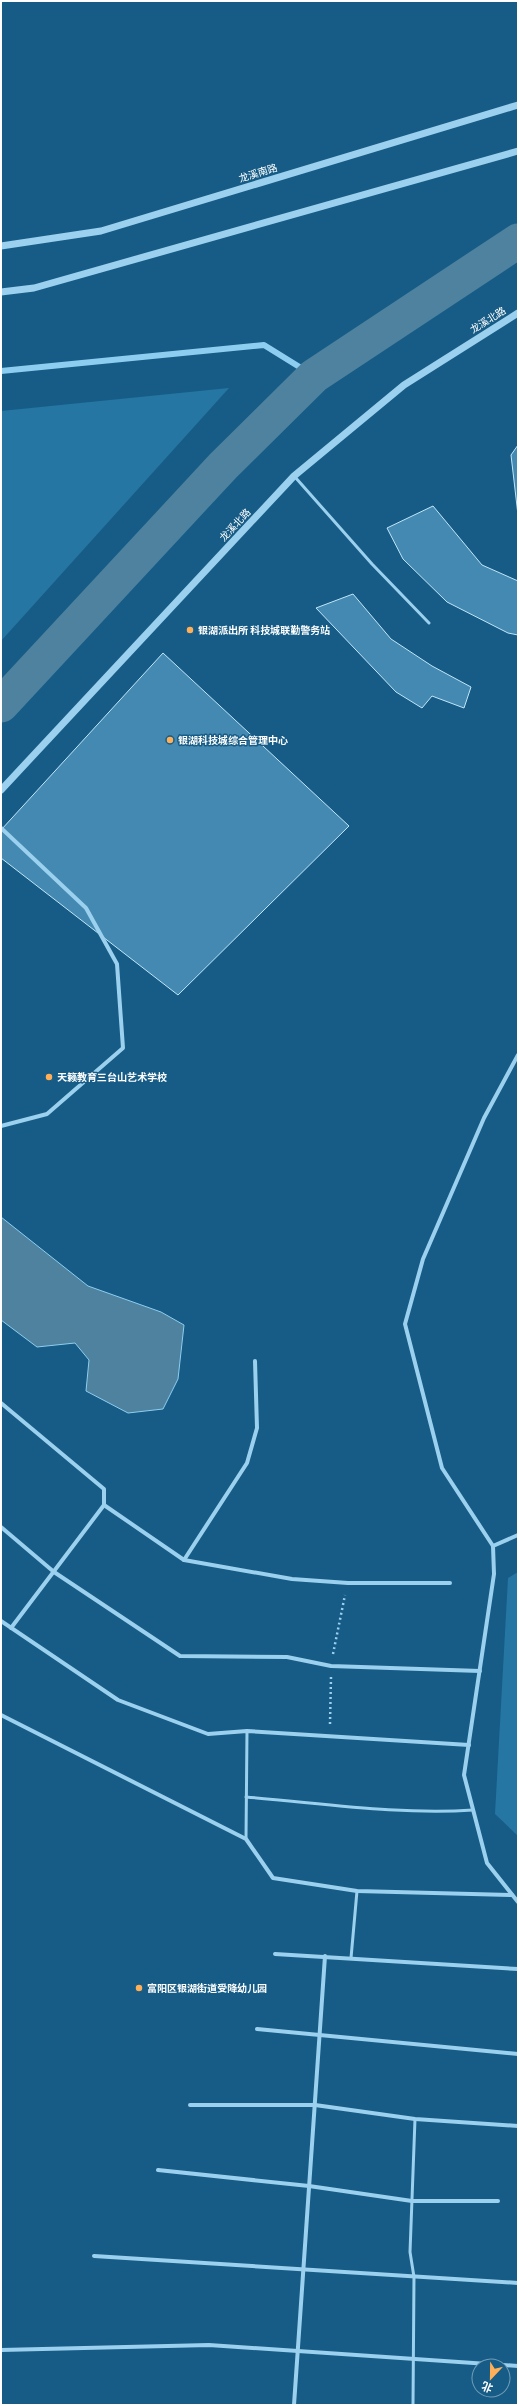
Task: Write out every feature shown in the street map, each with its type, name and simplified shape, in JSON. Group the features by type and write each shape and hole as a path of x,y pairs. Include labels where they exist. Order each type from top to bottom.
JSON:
{"street":[{"name":"龙溪南路","path":"1,246 101,231 518,105"},
{"path":"1,292 34,288 518,151"},
{"name":"龙溪北路","path":"1,790 294,476 404,385 518,313"},
{"path":"1,828 86,908 117,964 123,1048 47,1114 1,1126"},
{"path":"518,1055 484,1118 423,1259 405,1324 442,1468 493,1546 494,1574 464,1775 487,1863 518,1902"},
{"path":"184,1560 246,1463 258,1428 255,1361"},
{"path":"1,1403 56,1446 104,1489 104,1505 11,1628"},
{"path":"104,1505 184,1560 292,1580 348,1583 450,1583"},
{"path":"1,1527 54,1572 180,1656 286,1658 331,1666 480,1671"},
{"path":"493,1546 518,1535"},
{"path":"1,1621 118,1700 208,1734 247,1731 329,1737 440,1741 469,1745"},
{"path":"1,1715 246,1839 273,1878 357,1891 512,1895"},
{"path":"275,1954 518,1969"},
{"path":"294,2405 325,1956"},
{"path":"256,2029 518,2054"},
{"path":"190,2105 315,2105 415,2119 518,2126"},
{"path":"158,2170 309,2186 412,2201 498,2201"},
{"path":"94,2256 518,2283"},
{"path":"1,2350 209,2345 518,2366"}],"lane":[{"path":"294,476 372,564 429,623"},
{"path":"246,1839 247,1731"},
{"path":"246,1796 444,1812 473,1810"},
{"path":"351,1958 357,1891"},
{"path":"413,2405 414,2277 410,2252 415,2119"}],"path":[{"path":"329,1737 331,1666 348,1583"}],"shaded area":[{"path":"229,388 1,641 1,411"},
{"path":"1,1217 88,1286 161,1312 184,1325 178,1379 163,1409 128,1413 86,1391 89,1360 75,1343 37,1347 1,1320"},
{"path":"518,1572 518,1836 495,1814 508,1578"}],"building":[{"path":"518,445 518,515 511,455"},
{"path":"433,506 482,565 518,581 518,635 508,633 447,602 403,559 387,528"},
{"path":"353,594 391,639 432,666 471,687 464,708 432,696 422,708 396,692 316,608"},
{"name":"银湖科技城综合管理中心","path":"163,653 349,826 178,995 1,858 1,830"}],"waterway":[{"path":"1,705 223,466 314,376 518,241"},
{"path":"1,371 264,345 314,376"}],"place":[{"name":"银湖派出所 科技城联勤警务站","path":"190,630"},
{"name":"银湖科技城综合管理中心","path":"170,740"},
{"name":"天籁教育三台山艺术学校","path":"49,1077"},
{"name":"富阳区银湖街道受降幼儿园","path":"139,1988"}]}
